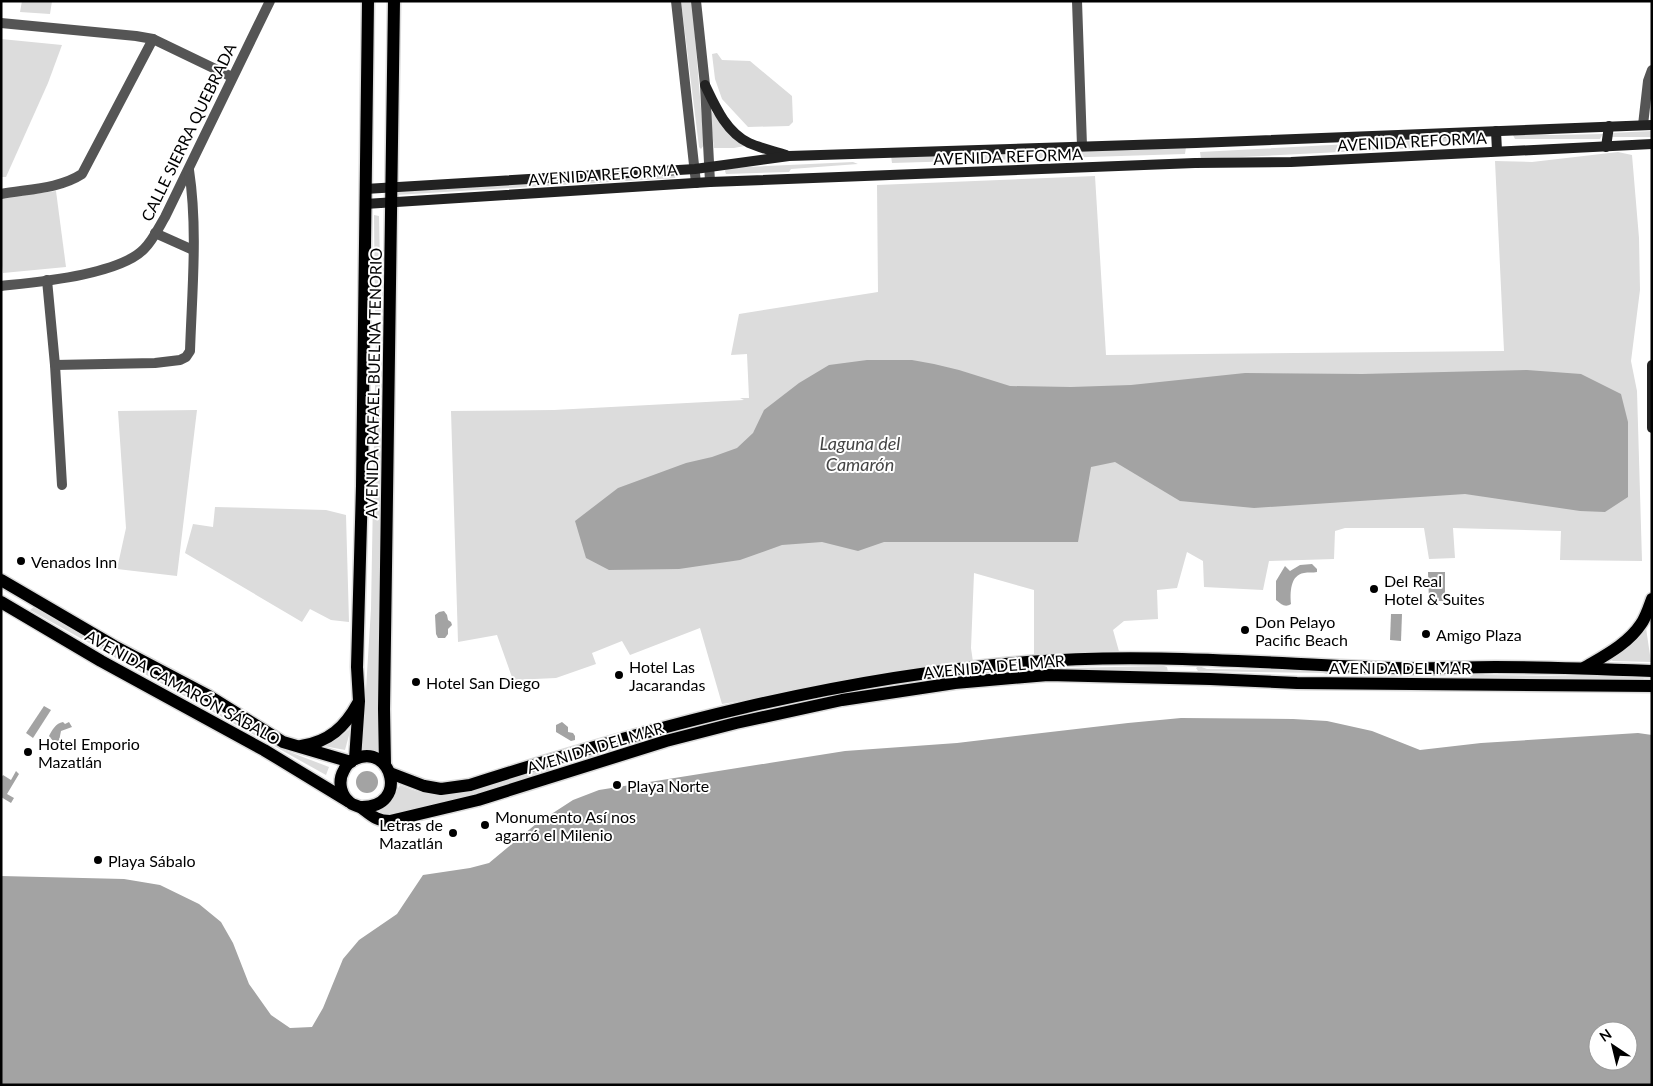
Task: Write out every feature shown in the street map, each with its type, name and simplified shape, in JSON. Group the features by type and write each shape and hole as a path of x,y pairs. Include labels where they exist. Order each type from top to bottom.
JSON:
{"main road":[{"name":"AVENIDA RAFAEL BUELNA TENORIO","path":"353,761 359,701 357,667 362,486 368,1"},
{"name":"AVENIDA RAFAEL BUELNA TENORIO","path":"388,769 384,709 394,1"},
{"path":"705,85 718,112 734,133 749,143 789,156"},
{"name":"AVENIDA REFORMA","path":"366,189 695,169 789,156 1647,125"},
{"path":"1606,147 1609,126"},
{"path":"1496,131 1497,151"},
{"name":"AVENIDA REFORMA","path":"365,204 710,182 1195,163 1291,162 1652,144"},
{"path":"1652,365 1652,428"},
{"path":"1,601 6,584"},
{"name":"AVENIDA CAMARÓN SÁBALO","path":"6,584 114,646 209,696 283,742 353,761"},
{"path":"1584,668 1632,635 1641,625 1652,598"},
{"name":"AVENIDA CAMARÓN SÁBALO","path":"1,601 101,660 264,750 348,801"},
{"name":"AVENIDA DEL MAR","path":"388,769 424,786 447,789 470,785 615,741 735,708 837,687 909,675 1026,662 1107,658 1329,664 1395,668 1584,668 1652,671"},
{"name":"AVENIDA DEL MAR","path":"361,807 368,814 382,821 426,814 478,800 666,741 736,722 842,700 955,683 1048,675 1297,682 1652,686"},
{"path":"298,747 320,742 333,734 351,716 359,701"},
{"path":"362,757 371,757 379,760 388,769 392,782 390,791 379,804 361,807 348,801 340,781 346,767 353,761 362,757"}],"street":[{"name":"CALLE SIERRA QUEBRADA","path":"1,286 105,269 127,262 144,249 166,217 270,1"},
{"path":"676,1 696,183"},
{"path":"696,1 705,85 710,182"},
{"path":"1077,1 1082,146"},
{"path":"1,23 153,39 232,77"},
{"path":"1,194 57,185 71,181 82,174 153,39"},
{"path":"1647,125 1648,82 1652,70"},
{"path":"55,365 155,363 180,360 186,357 190,351 193,250 192,188 189,170"},
{"path":"155,233 193,250"},
{"path":"47,280 55,365 62,485"}],"shaded area":[{"path":"22,1 52,1 50,14 20,12"},
{"path":"681,1 692,1 704,145 701,149 699,147"},
{"path":"1,39 62,45 48,83 6,177 1,177"},
{"path":"717,53 722,60 750,61 792,96 793,122 789,126 748,127 722,99 715,79 712,54"},
{"path":"709,109 733,134 750,145 734,148 714,148"},
{"path":"1652,131 1652,137 1612,137 1611,133"},
{"path":"1516,133 1555,135 1603,134 1600,139 1515,139 1513,135"},
{"path":"1480,137 1481,139 1428,143 1420,148 1201,159 1200,152"},
{"path":"1186,147 1185,154 892,163 891,156"},
{"path":"1618,152 1632,155 1639,238 1640,290 1631,361 1637,391 1642,561 1560,560 1561,531 1453,528 1455,558 1429,559 1424,528 1345,528 1335,531 1334,559 1269,561 1263,590 1204,587 1203,561 1187,552 1177,588 1157,590 1158,619 1124,621 1113,630 1120,655 1034,657 1034,590 974,573 971,648 973,662 722,704 700,628 630,655 622,641 592,653 596,664 556,678 513,680 497,635 458,642 451,411 554,410 744,400 740,398 749,398 747,354 731,355 739,314 878,292 877,185 1095,176 1106,355 1504,351 1495,161 1532,162"},
{"path":"853,162 858,164 791,169 789,172 726,174 725,171 726,168"},
{"path":"674,174 675,178 396,195 396,191"},
{"path":"56,191 66,267 3,273 1,258 1,198"},
{"path":"374,215 379,216 381,316 375,315"},
{"path":"376,330 380,330 380,578 377,707 379,756 358,755 365,705 371,609"},
{"path":"197,410 177,576 117,569 126,528 118,411"},
{"path":"215,507 326,510 346,515 349,622 331,620 310,609 302,622 185,553 193,524 213,527"},
{"path":"34,607 282,749 329,767 326,775 30,610"},
{"path":"1642,627 1646,628 1651,662 1613,661 1609,659"},
{"path":"1199,666 1207,669 1439,672 1441,675 1331,673 1330,675 1323,673 1198,671 1196,668"},
{"path":"1167,667 1168,672 1161,674 1153,671 925,682 932,678 1020,669"},
{"path":"1475,671 1485,675 1644,674 1644,678 1547,680 1542,678 1483,678 1479,680 1470,676"},
{"path":"898,686 592,759 581,756 739,714"},
{"path":"351,728 345,750 324,746 339,738"},
{"path":"554,764 561,767 491,792 391,816 376,815 391,800 400,785 432,794"}],"water":[{"name":"Laguna del Camarón","path":"867,360 912,360 934,364 1010,386 1071,387 1131,385 1245,373 1362,374 1527,370 1581,374 1621,394 1628,422 1628,497 1605,512 1580,511 1465,494 1254,508 1180,501 1115,462 1091,467 1078,542 884,542 858,551 822,542 782,545 740,560 679,569 609,570 586,558 575,521 618,488 686,463 712,457 737,448 753,433 764,410 799,383 829,365"},
{"path":"1312,564 1317,569 1317,572 1299,574 1293,581 1291,604 1285,606 1276,600 1276,581 1285,566 1290,571 1300,565"},
{"path":"1428,572 1445,572 1445,601 1429,601"},
{"path":"444,611 452,625 448,629 448,634 445,638 438,638 435,615"},
{"path":"1391,614 1402,614 1401,641 1390,640"},
{"path":"44,706 51,710 33,738 26,733"},
{"path":"1181,718 1327,721 1372,731 1420,750 1481,743 1638,733 1652,735 1652,1085 1,1085 1,876 124,879 160,885 199,904 221,922 233,943 249,984 271,1015 290,1028 312,1027 323,1008 343,959 359,940 397,914 423,875 470,868 489,863 536,824 573,800 599,790 845,751 957,743"},
{"path":"63,722 65,724 69,722 72,727 61,731 59,741 54,742 49,736 56,725"},
{"path":"562,722 568,727 568,732 573,733 575,740 571,741 556,732 556,725"},
{"path":"16,771 19,774 7,794 14,798 11,803 1,797 1,778 3,775 11,780"},
{"path":"363,771 371,771 378,778 378,786 371,793 363,793 356,786 356,778"}],"place":[{"name":"Venados Inn","path":"21,561"},
{"name":"Del Real Hotel & Suites","path":"1374,589"},
{"name":"Don Pelayo Pacific Beach","path":"1245,630"},
{"name":"Amigo Plaza","path":"1426,634"},
{"name":"Hotel Las Jacarandas","path":"619,675"},
{"name":"Hotel San Diego","path":"416,682"},
{"name":"Hotel Emporio Mazatlán","path":"28,752"},
{"name":"Playa Norte","path":"617,785"},
{"name":"Monumento Así nos agarró el Milenio","path":"485,825"},
{"name":"Letras de Mazatlán","path":"453,833"},
{"name":"Playa Sábalo","path":"98,860"}]}
